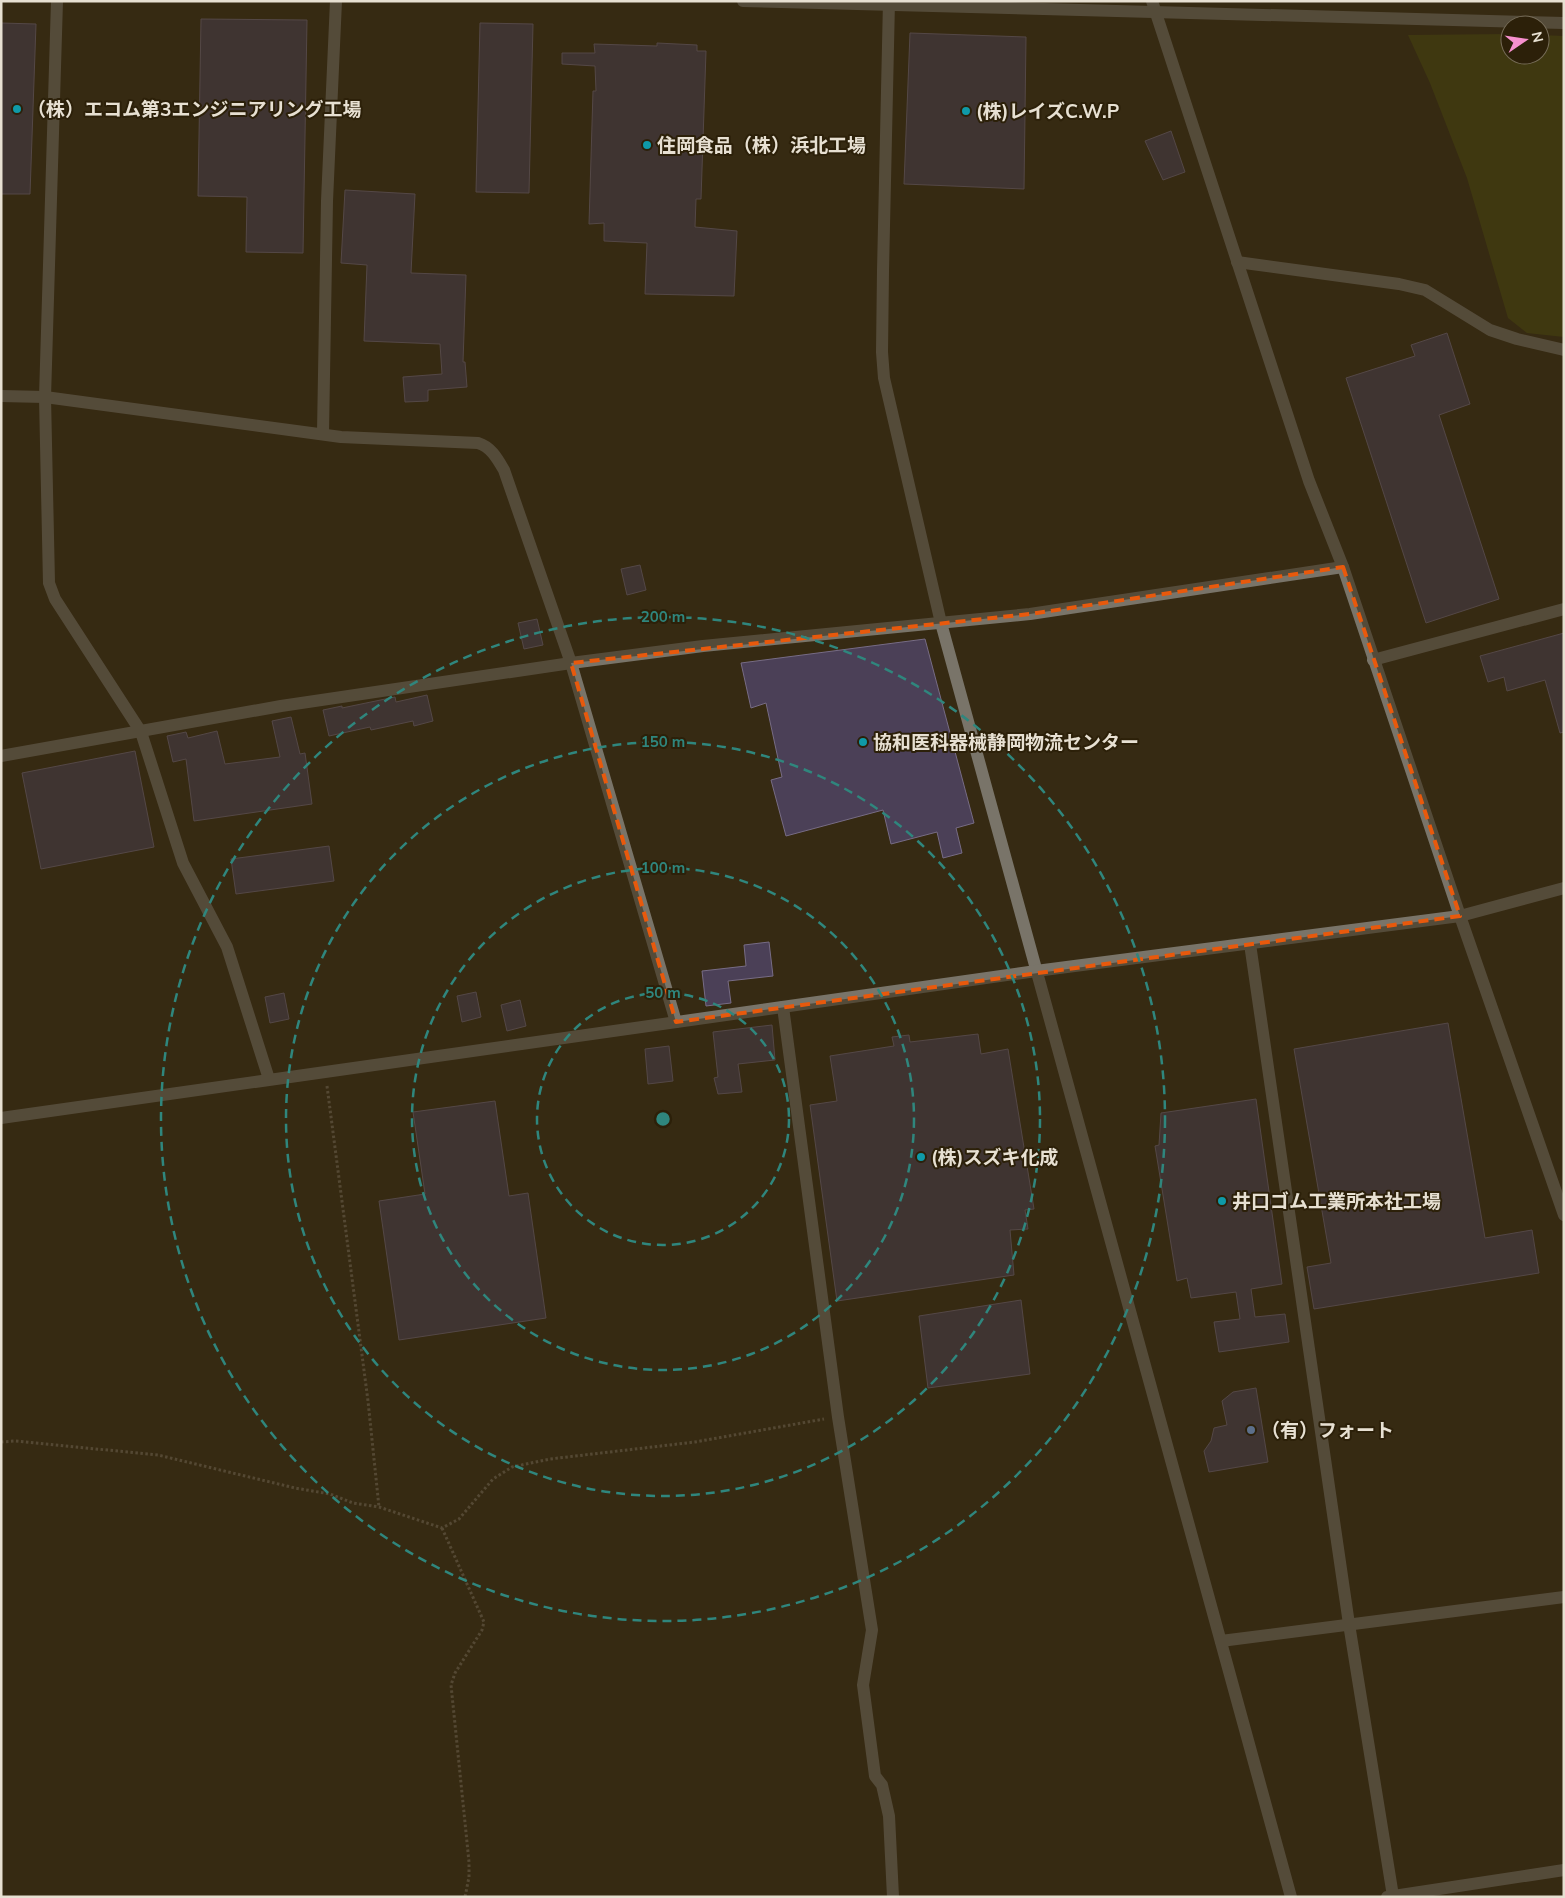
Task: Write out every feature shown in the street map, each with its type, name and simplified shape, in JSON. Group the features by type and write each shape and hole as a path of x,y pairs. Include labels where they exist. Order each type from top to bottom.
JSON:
{"street":[{"path":"57,1 45,397 49,582 55,600 142,732 183,863 227,947 269,1080"},
{"path":"323,433 327,201 336,1"},
{"path":"743,1 1154,6 1564,23"},
{"path":"889,3 882,271 882,352 884,378 941,622 1291,1897"},
{"path":"1154,6 1309,481 1343,568 1460,916 1564,1215"},
{"path":"1237,262 1399,284 1425,290 1490,330 1517,339 1564,350"},
{"path":"1,396 45,397 323,433 341,437 478,443 493,452 504,470 571,663 676,1022"},
{"path":"1,756 281,706 571,663 704,646 1030,614 1343,568"},
{"path":"1374,660 1564,609"},
{"path":"1,1118 1036,971 1460,916 1564,888"},
{"path":"1250,944 1390,1896 1564,1870"},
{"path":"783,1008 838,1416 872,1630 863,1685 875,1776 882,1785 889,1816 893,1897"},
{"path":"1221,1641 1564,1597"}],"path":[{"path":"326,1072 366,1381 379,1507"},
{"path":"1,1442 15,1441 158,1455 295,1488 330,1494 353,1503 379,1507 442,1528 459,1519 493,1479 512,1467 550,1459 695,1442 838,1416"},
{"path":"442,1528 484,1622 482,1630 455,1673 451,1685 469,1862 469,1878 465,1897"}],"highlighted area":[{"path":"1343,567 1460,916 676,1022 571,663 1030,614"}],"shaded area":[{"path":"1500,34 1500,65 1550,65 1550,35 1564,36 1564,337 1527,333 1508,318 1467,178 1430,83 1408,35"}],"building":[{"path":"201,19 307,20 303,253 246,252 247,197 198,196"},
{"name":"（株）エコム第3エンジニアリング工場","path":"1,23 36,24 30,194 1,194"},
{"path":"480,23 533,24 529,193 476,192"},
{"name":"(株)レイズC.W.P","path":"910,33 1026,37 1024,189 904,184"},
{"name":"住岡食品（株）浜北工場","path":"657,43 697,45 697,51 706,51 701,199 696,199 695,227 737,231 734,296 645,294 647,243 604,241 604,223 589,224 593,91 596,91 595,66 562,64 562,53 595,53 594,44 657,46"},
{"path":"1171,131 1185,172 1163,180 1145,141"},
{"path":"345,190 415,194 411,273 466,275 463,362 465,362 467,387 428,390 428,401 405,402 403,377 442,374 440,344 364,341 367,265 341,263"},
{"path":"1447,333 1470,404 1439,415 1499,599 1426,623 1346,378 1415,356 1411,345"},
{"path":"640,565 646,590 627,595 621,569"},
{"path":"537,619 543,645 524,649 518,623"},
{"path":"1564,633 1564,732 1560,733 1545,680 1507,691 1504,677 1488,682 1480,656"},
{"name":"協和医科器械静岡物流センター","path":"925,639 974,823 956,828 962,853 943,858 937,832 891,844 883,810 786,836 771,780 782,777 766,703 751,708 741,663"},
{"path":"427,695 433,721 414,726 413,721 371,730 370,727 329,736 323,710 395,697 396,702"},
{"path":"291,717 300,754 305,753 312,804 194,821 186,759 173,762 167,736 186,732 188,738 217,731 225,764 280,757 272,721"},
{"path":"135,751 154,847 41,869 22,773"},
{"path":"329,846 334,881 236,894 231,859"},
{"path":"769,942 773,976 728,981 731,1003 706,1006 702,971 746,966 744,945"},
{"path":"476,992 481,1017 462,1022 457,996"},
{"path":"284,993 289,1019 270,1023 265,997"},
{"path":"520,1000 526,1026 507,1031 501,1005"},
{"path":"1448,1023 1485,1238 1532,1230 1539,1273 1314,1309 1307,1267 1331,1263 1294,1049"},
{"path":"772,1025 775,1060 738,1064 742,1092 718,1094 714,1078 718,1077 713,1032"},
{"name":"(株)スズキ化成","path":"978,1034 981,1054 1008,1049 1034,1209 1025,1210 1028,1229 1010,1230 1014,1275 837,1301 810,1105 837,1101 830,1056 894,1046 892,1037 909,1035 910,1042"},
{"path":"669,1046 673,1081 648,1084 645,1049"},
{"name":"井口ゴム工業所本社工場","path":"1256,1099 1282,1284 1251,1289 1255,1317 1285,1314 1289,1342 1219,1352 1214,1322 1240,1319 1236,1292 1191,1298 1187,1278 1177,1281 1155,1146 1159,1145 1161,1113"},
{"path":"495,1101 509,1196 528,1193 546,1318 399,1340 379,1201 425,1194 413,1112"},
{"path":"1021,1300 1030,1374 928,1388 919,1316"},
{"name":"（有）フォート","path":"1256,1388 1268,1462 1209,1472 1204,1451 1211,1441 1214,1428 1227,1425 1222,1401 1233,1392"}],"place":[{"name":"（株）エコム第3エンジニアリング工場","path":"17,109"},
{"name":"(株)レイズC.W.P","path":"966,111"},
{"name":"住岡食品（株）浜北工場","path":"647,145"},
{"name":"協和医科器械静岡物流センター","path":"863,742"},
{"name":"(株)スズキ化成","path":"921,1157"},
{"name":"井口ゴム工業所本社工場","path":"1222,1201"},
{"name":"（有）フォート","path":"1251,1430"}]}
